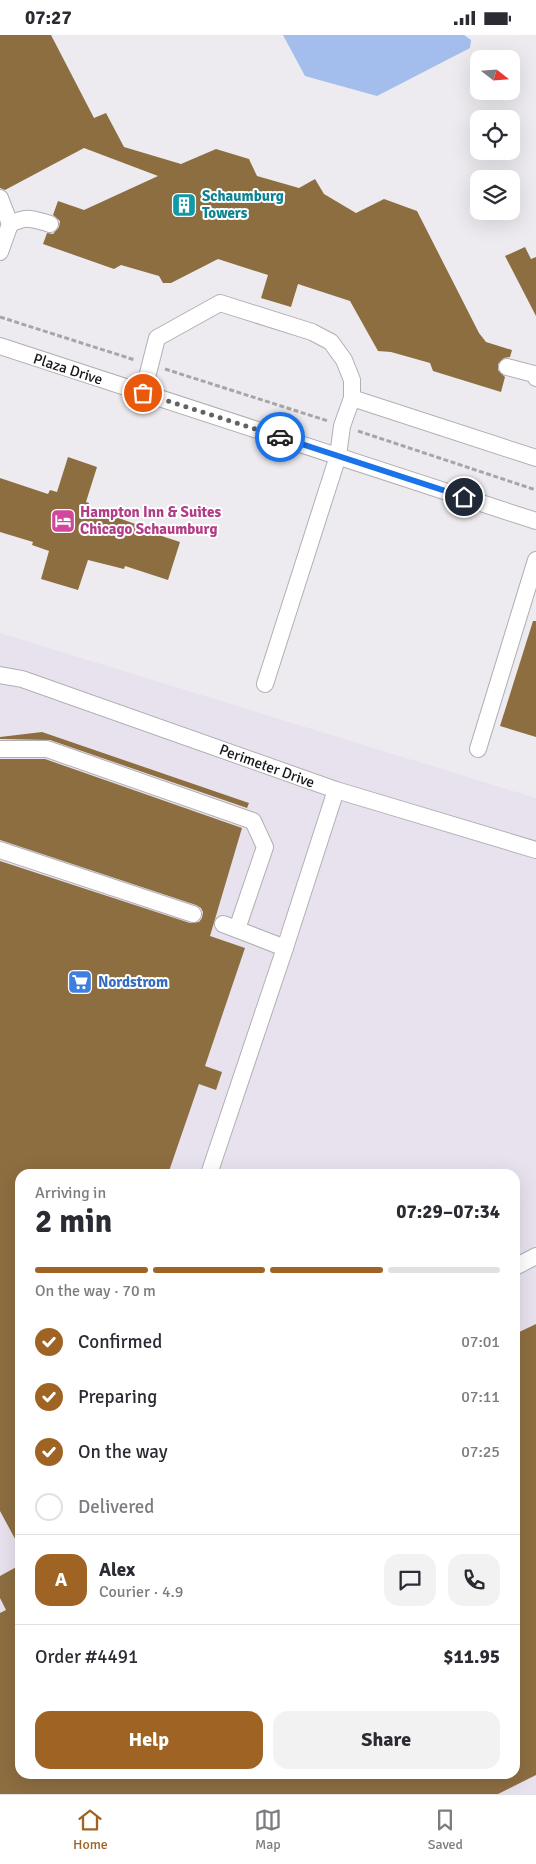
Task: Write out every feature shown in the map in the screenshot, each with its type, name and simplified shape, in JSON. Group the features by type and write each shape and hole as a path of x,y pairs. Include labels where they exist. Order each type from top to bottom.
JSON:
{"street":[{"path":"0,198 10,224 0,252"},
{"path":"10,224 21,218 31,218 50,224"},
{"path":"143,393 157,339 220,303 312,332 331,342 344,360 352,380 352,398 342,426 338,456 265,684"},
{"name":"Plaza Drive","path":"0,346 536,521"},
{"path":"507,367 534,374 536,378"},
{"path":"352,398 536,459"},
{"path":"478,749 536,561"},
{"name":"Perimeter Drive","path":"0,675 30,681 336,790 536,851"},
{"path":"0,749 47,749 253,821 265,847 230,927 285,948"},
{"path":"211,1169 336,790"},
{"path":"0,850 192,914"},
{"path":"520,1264 536,1256"}],"path":[{"path":"0,317 536,490"}],"shaded area":[{"path":"0,633 536,798 536,1794 0,1794"}],"water":[{"path":"283,35 464,35 471,40 470,48 377,96 305,76"}],"building":[{"path":"0,35 51,35 94,118 106,113 124,147 181,164 216,149 249,159 257,176 299,188 315,179 324,194 356,213 384,199 417,211 479,333 486,342 512,350 510,357 504,358 498,364 498,370 505,377 501,392 433,371 430,363 391,352 378,351 350,301 298,284 291,307 261,298 268,275 218,259 171,283 163,283 159,276 121,265 114,269 43,244 47,233 53,234 59,227 60,221 53,215 58,201 84,210 158,176 84,148 5,190 0,188"},
{"path":"525,247 531,259 536,257 536,316 505,256"},
{"name":"Hampton Inn & Suites Chicago Schaumburg","path":"68,457 97,467 86,502 89,503 88,507 138,525 137,528 180,542 168,580 125,566 124,569 88,560 78,590 41,579 49,551 32,545 33,542 0,532 0,478 48,494 50,490 57,492"},
{"path":"533,621 536,621 536,737 500,726"},
{"path":"42,732 249,803 247,808 50,740 0,739 0,737"},
{"path":"0,759 45,759 242,828 210,936 245,948 205,1066 222,1072 216,1090 199,1084 170,1169 15,1169 15,1539 0,1511 0,861 190,923 199,922 203,912 196,905 0,840"},
{"path":"536,1324 536,1775 498,1794 0,1794 0,1613 6,1610 0,1598 0,1576 15,1568 15,1779 520,1779 520,1332"}],"way so far":[{"path":"143,393 280,437"}],"place":[{"name":"Schaumburg Towers","path":"184,205"},
{"name":"Hampton Inn & Suites Chicago Schaumburg","path":"63,521"},
{"name":"Nordstrom","path":"80,982"}],"route":[{"path":"280,437 464,497"}]}
